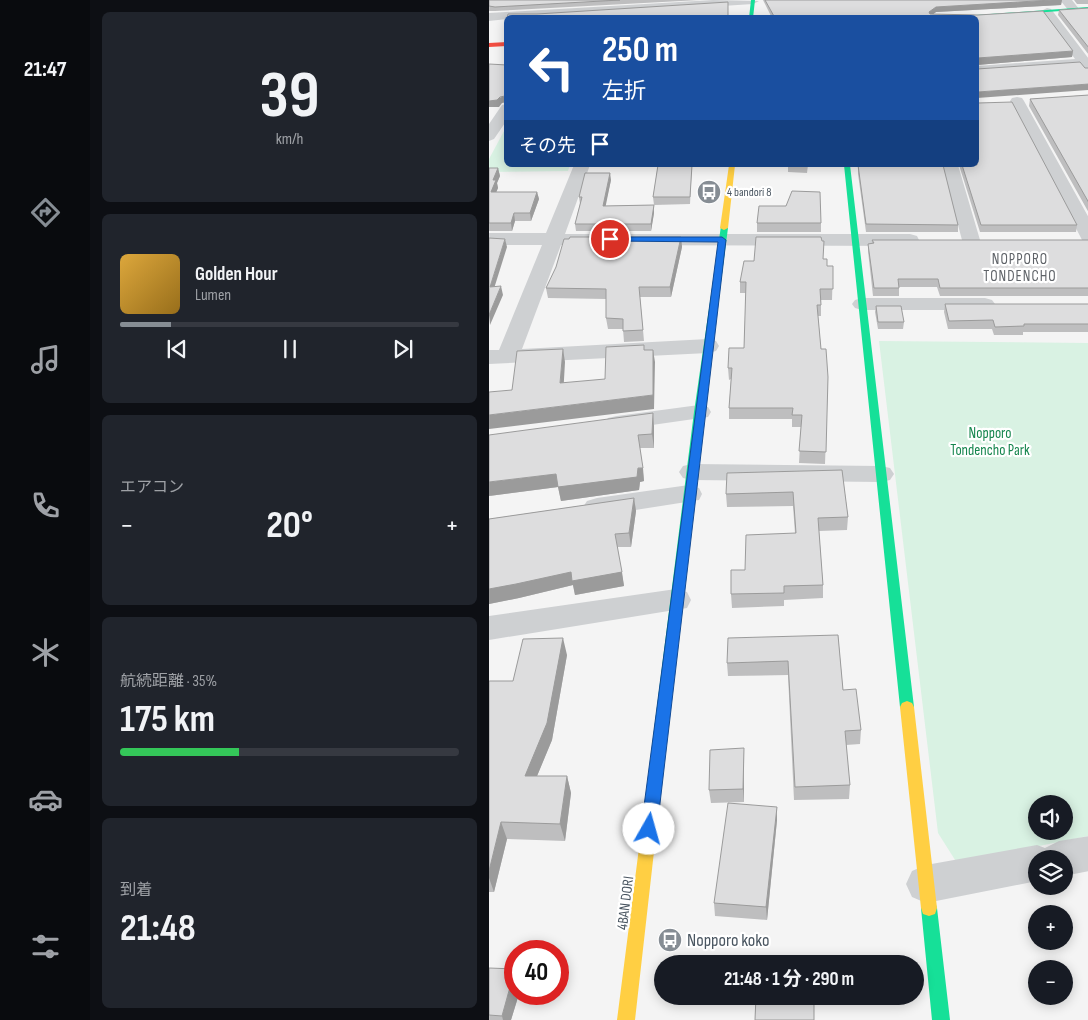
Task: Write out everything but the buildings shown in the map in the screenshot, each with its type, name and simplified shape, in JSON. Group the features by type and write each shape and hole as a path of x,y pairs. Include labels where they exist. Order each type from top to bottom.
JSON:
{"street":[{"path":"566,12 571,0"},
{"path":"520,15 638,4 753,1 751,15"},
{"path":"979,16 1047,11 1069,5 1088,8"},
{"path":"1047,11 1084,59"},
{"path":"489,17 504,16"},
{"path":"489,45 504,44"},
{"path":"980,67 1084,59"},
{"path":"1035,99 1009,102 1088,238 1069,240"},
{"path":"495,127 504,113"},
{"path":"581,167 553,239 498,356 708,346"},
{"name":"4BAN DORI","path":"626,1020 699,412 732,167"},
{"path":"847,167 941,1020"},
{"path":"951,167 971,240"},
{"path":"489,239 932,240"},
{"path":"951,240 990,240"},
{"path":"862,304 1000,304"},
{"path":"594,426 699,412"},
{"path":"575,510 691,483 881,474"},
{"path":"489,628 676,600"},
{"path":"1073,856 1088,853"},
{"path":"926,884 1028,865"}],"green space":[{"path":"504,131 504,167 569,167 568,171 489,172 489,159"},
{"name":"Nopporo Tondencho Park","path":"879,341 1088,343 1088,836 1073,839 1073,795 1028,795 1028,840 1069,840 957,863 938,833"}],"traffic: fast":[{"path":"751,15 753,0"},
{"path":"979,15 1089,8"},
{"path":"847,167 907,707"},
{"path":"658,754 699,412 724,228"},
{"path":"929,908 941,1020"}],"traffic: slow":[{"path":"724,228 732,167"},
{"path":"907,707 929,908"},
{"path":"626,1020 658,754"}],"traffic: jam":[{"path":"489,45 504,44"}],"place":[{"name":"4 bandori 8","path":"709,192"},
{"name":"Nopporo koko","path":"670,940"}],"district":[{"name":"NOPPORO TONDENCHO","path":"1020,268"}],"route":[{"path":"610,239 722,240 699,412 649,829"}]}
